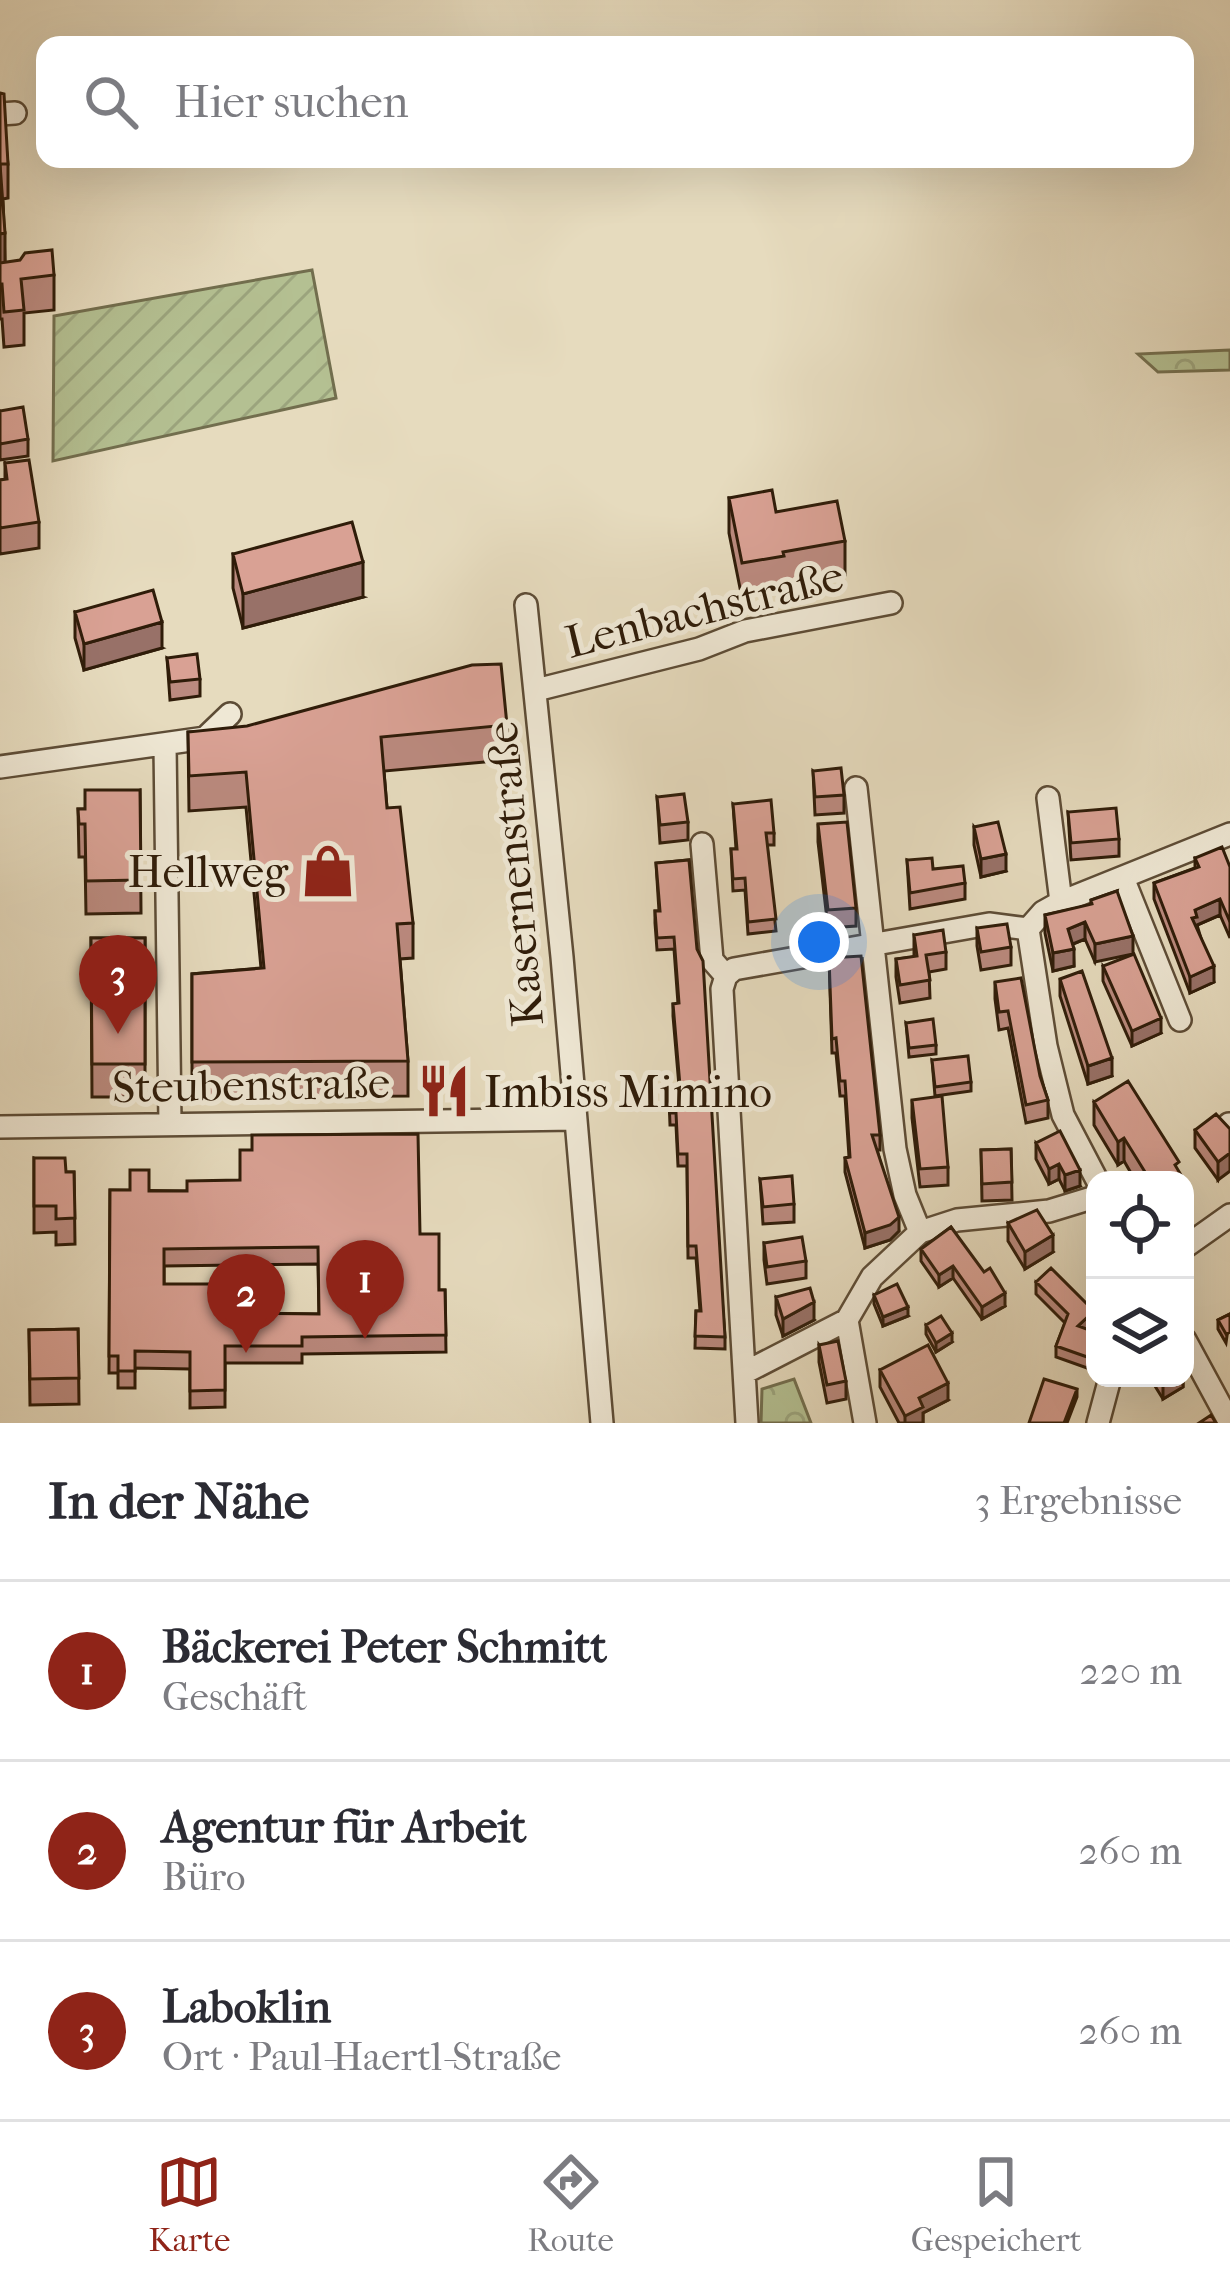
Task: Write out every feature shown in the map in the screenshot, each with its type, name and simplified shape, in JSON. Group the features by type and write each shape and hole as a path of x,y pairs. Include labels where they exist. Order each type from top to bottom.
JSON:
{"street":[{"name":"Lenbachstraße","path":"536,689 700,650 746,632 891,603"},
{"name":"Kasernenstraße","path":"526,605 602,1423"},
{"path":"0,767 206,738 230,714"},
{"path":"165,745 170,1124"},
{"path":"856,788 895,1149 905,1195 920,1232"},
{"path":"1048,798 1061,902"},
{"path":"1028,929 1043,912 1061,902 1230,834"},
{"path":"702,844 712,960 726,976"},
{"path":"1123,878 1180,1020"},
{"path":"747,1423 722,989 726,976 734,969 989,924 1028,929"},
{"path":"1028,929 1046,1046 1063,1115 1091,1171"},
{"name":"Steubenstraße","path":"0,1127 575,1119"},
{"path":"746,1372 848,1320 872,1277 920,1232 957,1220 1049,1211 1086,1200"},
{"path":"1194,1240 1230,1214"},
{"path":"848,1320 865,1423"},
{"path":"1194,1357 1230,1423"},
{"path":"1098,1423 1108,1387"}],"green space":[{"path":"312,270 336,398 53,461 54,316"},
{"path":"1230,350 1230,370 1158,372 1138,354"},
{"path":"794,1379 811,1423 761,1423 762,1389"}],"building":[{"path":"0,93 4,94 8,164 0,164"},
{"path":"0,164 5,233 0,234"},
{"path":"52,250 54,275 21,279 24,310 4,312 0,263 20,260 25,253"},
{"path":"23,407 28,439 0,444 0,411"},
{"path":"29,460 39,522 0,528 0,480 7,479 5,463"},
{"path":"772,490 776,512 837,501 845,541 742,563 729,498"},
{"path":"352,522 363,562 243,594 233,554"},
{"path":"153,590 162,622 84,644 75,612"},
{"path":"197,654 200,679 170,682 167,658"},
{"name":"Hellweg","path":"501,664 507,725 381,737 387,808 400,807 413,923 397,924 408,1061 192,1062 192,974 264,968 246,772 189,776 188,732 247,726 472,665"},
{"path":"841,768 844,795 815,797 813,771"},
{"path":"85,790 140,790 141,880 86,881 85,824 79,824 78,809 85,809"},
{"path":"684,794 688,822 660,825 657,797"},
{"path":"771,800 774,833 766,833 776,919 748,922 745,878 733,879 731,849 737,849 733,804"},
{"path":"1116,808 1119,839 1071,843 1068,812"},
{"path":"847,822 856,908 828,910 818,824"},
{"path":"998,822 1006,854 981,859 974,827"},
{"path":"1222,847 1230,867 1230,922 1220,899 1195,910 1197,917 1192,918 1214,966 1190,977 1154,883 1199,867 1195,858"},
{"path":"932,858 933,869 963,866 965,883 910,893 907,860"},
{"path":"689,860 697,949 703,961 725,1337 695,1336 696,1311 701,1311 696,1246 688,1246 687,1154 678,1154 676,1113 670,1113 669,1087 680,1086 673,1004 679,1003 674,937 657,938 656,863"},
{"path":"1117,891 1133,936 1095,944 1085,922 1068,929 1074,949 1053,953 1045,915 1092,904 1091,900"},
{"path":"1007,924 1011,947 981,952 977,928"},
{"path":"943,930 946,952 926,955 930,980 900,985 896,959 917,956 914,935"},
{"path":"91,938 145,938 145,1064 92,1064"},
{"path":"1134,954 1161,1018 1132,1031 1103,966"},
{"path":"861,956 880,1135 872,1135 899,1217 865,1233 845,1158 850,1157 845,1081 840,1081 836,1038 832,1039 829,958"},
{"path":"1082,971 1112,1058 1088,1066 1060,979"},
{"path":"1021,978 1048,1100 1026,1105 1008,1011 999,1012 995,982"},
{"path":"933,1019 936,1045 909,1048 906,1023"},
{"path":"968,1056 971,1082 935,1087 932,1060"},
{"path":"1128,1081 1179,1162 1175,1165 1179,1171 1144,1171 1124,1138 1118,1142 1094,1102"},
{"path":"942,1096 948,1167 920,1169 912,1100"},
{"path":"1216,1114 1230,1129 1230,1153 1218,1162 1195,1130"},
{"path":"1060,1131 1080,1170 1065,1175 1059,1164 1049,1169 1036,1143"},
{"path":"418,1134 420,1234 439,1234 439,1290 445,1290 446,1335 302,1337 302,1346 225,1346 225,1390 190,1391 190,1352 135,1351 135,1371 118,1371 118,1356 109,1356 110,1190 130,1190 130,1170 149,1170 149,1191 187,1191 187,1181 240,1180 240,1150 252,1150 252,1135","holes":["318,1247 319,1314 223,1313 223,1284 164,1284 164,1249"]},
{"path":"1011,1149 1012,1182 982,1184 981,1150"},
{"path":"34,1158 65,1158 66,1172 74,1172 75,1218 56,1219 56,1206 34,1206"},
{"path":"792,1176 794,1204 763,1207 760,1179"},
{"path":"1037,1210 1053,1235 1025,1252 1008,1223"},
{"path":"951,1227 984,1272 990,1268 1005,1293 982,1307 953,1266 939,1275 921,1249"},
{"path":"802,1237 806,1261 767,1267 764,1243"},
{"path":"1051,1268 1086,1303 1086,1318 1078,1326 1086,1329 1086,1357 1056,1346 1068,1314 1036,1282"},
{"path":"897,1284 908,1307 883,1317 874,1295"},
{"path":"810,1288 814,1302 783,1319 776,1297"},
{"path":"1230,1314 1230,1332 1226,1334 1218,1320"},
{"path":"941,1316 952,1333 936,1343 926,1325"},
{"path":"78,1329 79,1378 30,1379 29,1330"},
{"path":"838,1341 846,1381 827,1385 819,1345"},
{"path":"928,1345 948,1383 919,1398 923,1407 905,1416 880,1370"},
{"path":"1044,1379 1077,1389 1064,1423 1029,1423"}],"place":[{"name":"Hellweg","path":"328,871"},
{"name":"Laboklin","path":"118,1034"},
{"name":"Imbiss Mimino","path":"444,1091"},
{"name":"Bäckerei Peter Schmitt","path":"365,1339"},
{"name":"Agentur für Arbeit","path":"246,1353"}]}
